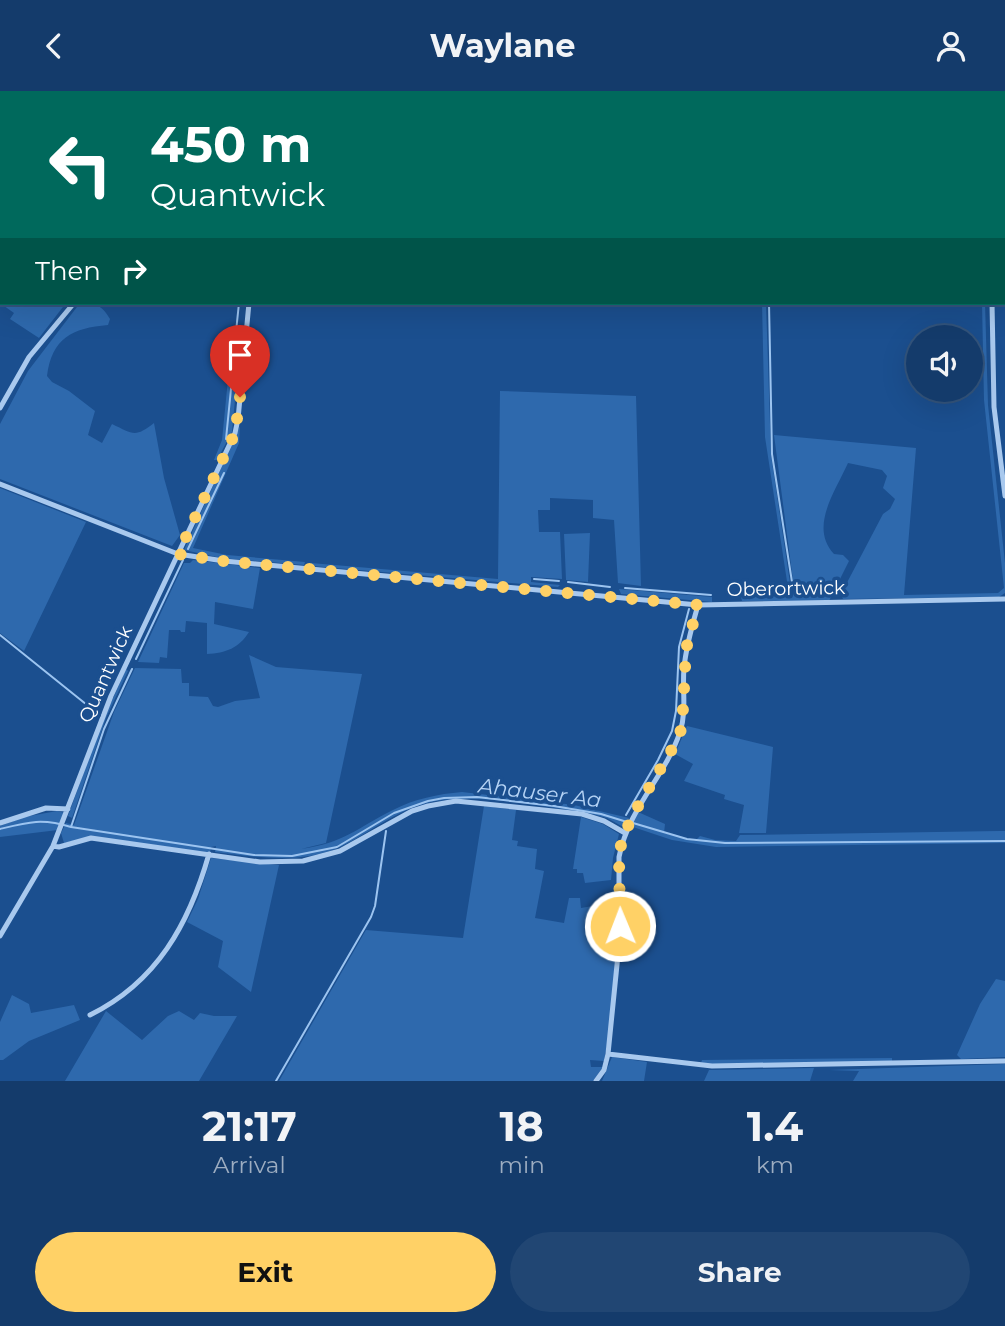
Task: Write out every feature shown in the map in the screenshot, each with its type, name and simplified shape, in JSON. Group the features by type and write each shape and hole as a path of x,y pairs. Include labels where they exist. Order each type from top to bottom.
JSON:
{"street":[{"path":"0,408 29,357 72,305"},
{"name":"Quantwick","path":"0,936 53,846 107,704 235,433 249,305"},
{"path":"992,305 994,407 1005,496"},
{"path":"0,484 178,554 224,561 698,605 686,649 682,728 631,818 619,856 619,945 608,1054 604,1070 596,1081"},
{"name":"Oberortwick","path":"698,605 1005,599"},
{"path":"53,846 59,847 91,838 272,862 318,859 352,845 412,811 456,801 582,814 604,821 625,833"},
{"path":"0,823 46,808 68,809"},
{"path":"90,1015 115,1001 158,961 173,943 195,898 209,854"},
{"path":"608,1054 712,1066 1005,1061"}],"shaded area":[{"path":"3,305 64,305 39,338 10,319 14,313"},
{"path":"78,305 96,305 104,311 110,319 108,325 84,329 66,337 54,352 47,376 95,411 88,435 102,443 112,424 138,433 154,423 164,478 180,535 172,546 0,479 0,424 28,371"},
{"path":"762,305 766,305 771,455 790,583 788,588 765,437"},
{"path":"982,305 985,305 988,405 1005,563 1005,593 999,597 843,599 841,594 883,514 890,509 895,499 883,488 887,476 882,470 848,463 831,497 824,521 827,544 834,554 843,555 849,561 829,601 742,601 741,597 787,596 792,594 794,588 774,435 916,448 904,595 998,593 1004,588 984,400"},
{"path":"237,378 232,432 217,460 214,460 222,440 228,379"},
{"path":"500,391 636,396 641,586 618,583 614,520 593,518 593,500 550,498 550,510 538,510 539,532 560,532 562,579 531,577 531,582 560,585 558,587 312,566 311,563 498,579"},
{"path":"240,426 239,443 193,548 227,555 305,562 304,565 221,558 184,550"},
{"path":"0,488 86,522 24,651 0,633"},
{"path":"590,533 588,582 566,580 564,534"},
{"path":"193,560 260,568 253,609 215,602 214,624 249,632 231,649 207,654 207,623 186,621 185,632 169,630 167,658 160,657 159,663 138,662 184,563"},
{"path":"619,589 712,597 712,602 621,594"},
{"path":"249,655 276,667 362,674 326,843 301,849 328,843 340,839 409,803 462,792 574,805 629,818 625,828 607,818 592,814 509,801 466,799 445,800 415,807 342,846 327,852 295,858 215,852 216,846 211,847 210,853 91,837 64,843 61,833 66,823 74,825 114,712 135,668 181,669 182,683 189,683 189,696 208,697 213,706 218,707 235,701 260,698"},
{"path":"126,669 128,671 106,718 72,818 68,816 99,730"},
{"path":"687,726 773,747 766,833 739,833 744,805 724,799 725,795 684,781 693,764 675,754"},
{"path":"484,806 516,810 512,840 518,841 517,846 537,849 535,869 544,871 535,918 564,923 569,898 580,898 581,908 616,902 611,1022 604,1061 590,1060 591,1067 603,1067 593,1081 279,1081 366,930 463,938"},
{"path":"57,811 65,813 58,830 0,837 0,826 24,817"},
{"path":"638,812 665,824 664,833 695,841 700,836 736,841 740,835 1005,831 1005,843 716,847 672,840 630,826"},
{"path":"581,817 603,824 619,834 611,880 585,883 583,873 577,873 577,869 573,869"},
{"path":"211,858 279,865 251,992 218,967 223,941 187,922 198,899"},
{"path":"996,979 1005,981 1005,1057 961,1059 957,1055 980,1004"},
{"path":"12,995 29,1004 31,1013 74,1005 80,1020 29,1041 0,1060 0,1022"},
{"path":"106,1011 142,1040 168,1016 179,1011 194,1020 200,1013 237,1016 199,1081 65,1081"},
{"path":"612,1057 647,1062 644,1081 602,1081"},
{"path":"892,1058 892,1062 723,1065 701,1063 702,1060"},
{"path":"1005,1064 1005,1081 853,1081 859,1071 829,1070"},
{"path":"814,1068 810,1081 704,1081 709,1070"}],"waterway":[{"path":"232,370 239,305"},
{"path":"742,595 786,593 791,590 792,582 772,454 769,305"},
{"path":"226,439 232,379"},
{"path":"188,549 224,473"},
{"path":"136,659 183,560"},
{"path":"534,579 559,581"},
{"path":"568,582 610,587"},
{"path":"625,588 711,595"},
{"path":"626,815 672,731 676,711 679,647 689,609"},
{"path":"0,635 97,713"},
{"path":"71,827 104,729 132,669"},
{"name":"Ahauser Aa","path":"0,829 43,822 254,855 292,856 337,847 394,813 444,798 477,797 554,806 601,814 627,822"},
{"name":"Ahauser Aa","path":"633,823 687,839 725,843 1005,841"},
{"path":"276,1081 371,917 386,831"}],"route":[{"path":"240,397 235,433 178,554 224,561 698,605 686,649 682,728 631,818 621,845 620,926"}]}
